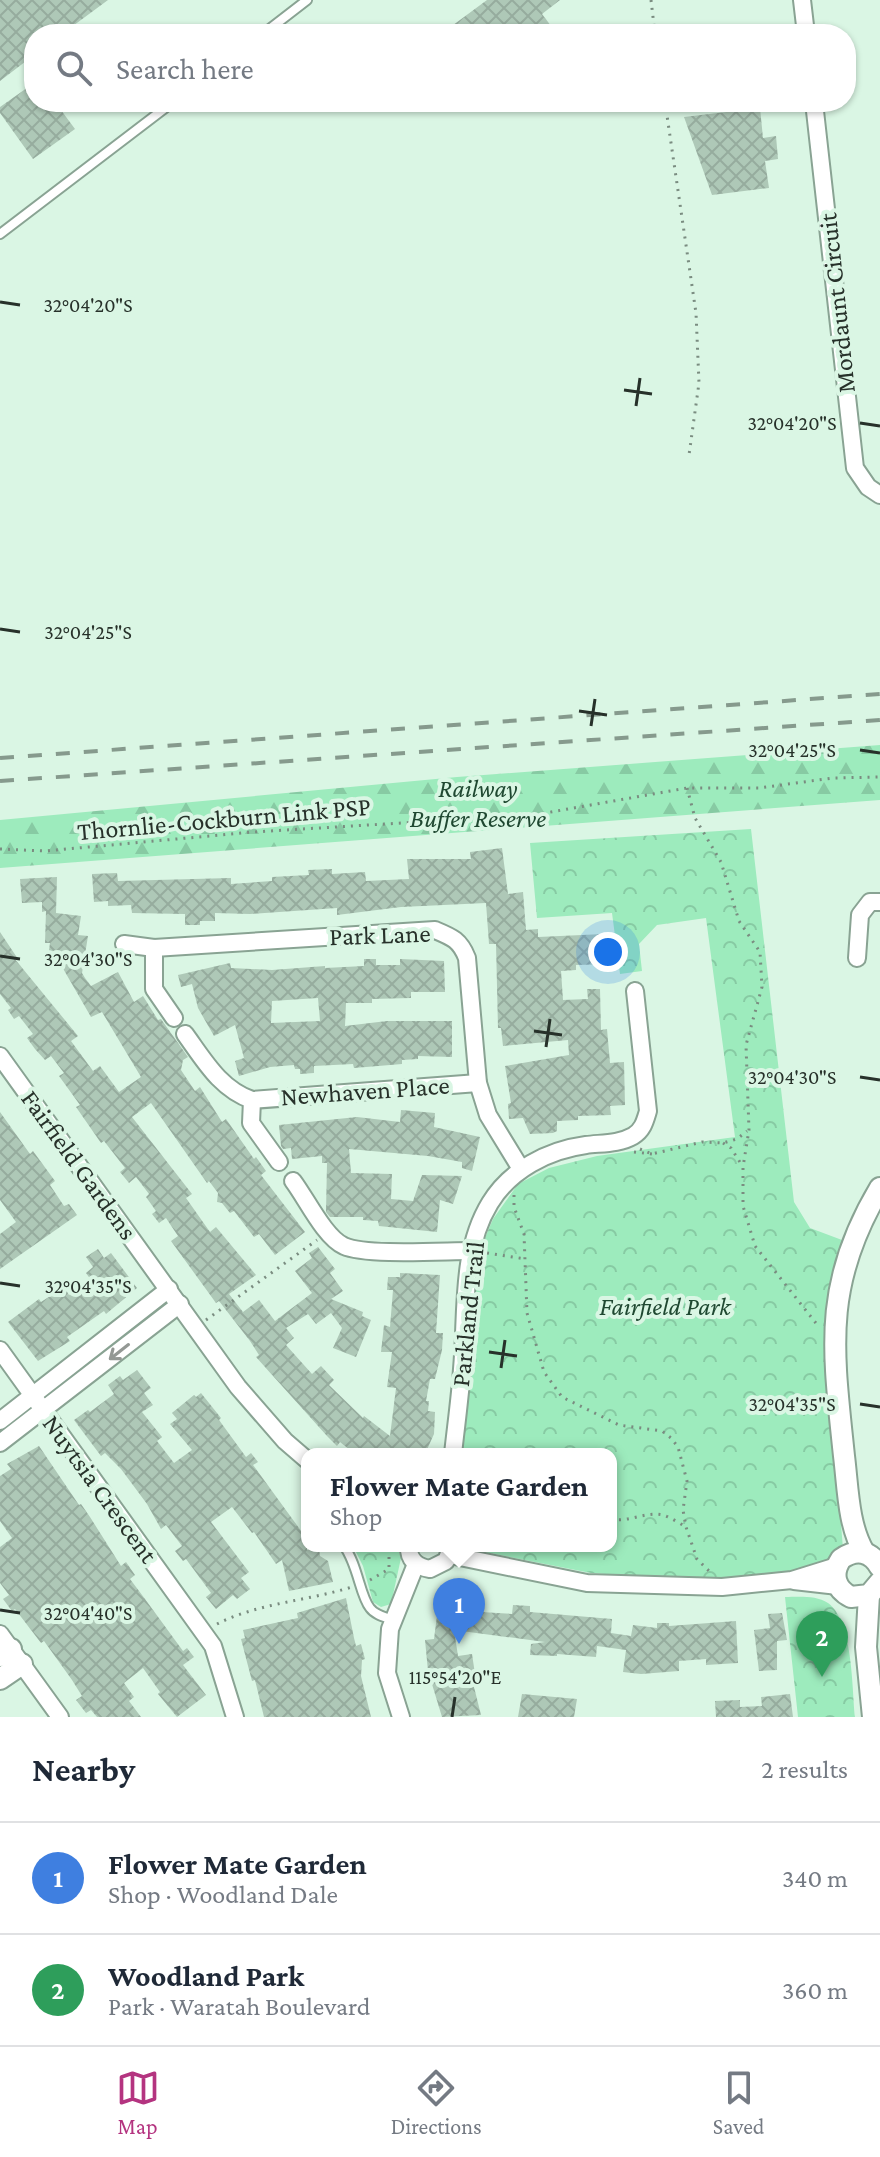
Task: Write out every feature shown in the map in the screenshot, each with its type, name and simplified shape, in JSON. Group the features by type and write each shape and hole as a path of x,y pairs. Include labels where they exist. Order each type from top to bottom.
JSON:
{"street":[{"path":"802,0 805,24"},
{"name":"Mordaunt Circuit","path":"815,112 855,468 868,487 880,495"},
{"path":"857,958 860,915 870,902 880,902"},
{"name":"Park Lane","path":"124,944 154,948 435,930 451,936 461,943 467,958 478,1083 488,1115 521,1169"},
{"path":"154,948 154,989 174,1018"},
{"path":"622,1141 636,1135 644,1125 648,1111 635,991"},
{"name":"Newhaven Place","path":"185,1034 224,1085 237,1095 252,1100 478,1083"},
{"name":"Fairfield Gardens","path":"0,1056 238,1387 301,1455"},
{"name":"Newhaven Place","path":"252,1100 251,1123 279,1162"},
{"name":"Parkland Trail","path":"454,1448 471,1251 490,1202 508,1179 544,1156 578,1146 622,1141"},
{"path":"293,1181 329,1232 343,1246 370,1250 471,1251"},
{"path":"873,1717 866,1647 875,1570 859,1544 850,1508 834,1364 834,1319 850,1251 880,1188"},
{"path":"0,1421 169,1289"},
{"path":"0,1443 180,1304"},
{"name":"Nuytsia Crescent","path":"0,1350 213,1646 235,1717"},
{"path":"850,1508 840,1577 866,1647"},
{"path":"410,1552 416,1564 430,1569 441,1566 450,1552"},
{"path":"459,1552 587,1583 722,1587 792,1580 822,1586 840,1577 852,1553 875,1570"},
{"path":"401,1717 387,1673 390,1629 416,1564"},
{"path":"840,1577 857,1598 875,1570"},
{"path":"0,1679 8,1651"},
{"path":"8,1651 60,1717"}],"lane":[{"path":"276,24 307,0"},
{"path":"0,234 160,112"},
{"path":"348,1552 356,1566 367,1606 376,1614 393,1620"}],"path":[{"path":"651,0 654,24"},
{"path":"666,112 696,313 699,383 689,455"},
{"name":"Thornlie-Cockburn Link PSP","path":"0,849 45,851 253,832 534,815 687,788 759,788 833,778 880,777"},
{"path":"687,788 695,818 721,862 739,921 760,952 762,987 746,1045 749,1130 743,1167 743,1206 755,1246 819,1327"},
{"path":"622,1141 652,1154 702,1142 723,1143 737,1139 749,1130"},
{"path":"723,1143 731,1148 743,1167"},
{"path":"521,1169 514,1207 524,1234 527,1313 544,1372 562,1397 594,1414 619,1425 662,1431 671,1438 678,1447 687,1481 683,1510 686,1527 697,1559 722,1587"},
{"path":"197,1327 329,1232"},
{"path":"471,1251 526,1259"},
{"path":"617,1519 663,1515 686,1527"},
{"path":"203,1632 236,1614 307,1600 361,1584 389,1569 389,1552"}],"green space":[{"name":"Railway Buffer Reserve","path":"880,745 880,800 0,868 0,820 457,777"},
{"name":"Fairfield Park","path":"751,829 794,1202 810,1228 842,1240 825,1324 843,1549 825,1574 678,1579 591,1573 484,1552 617,1552 617,1448 460,1448 478,1254 493,1219 518,1184 549,1168 597,1156 735,1137 706,918 657,925 639,944 642,971 620,974 612,913 537,918 530,843"},
{"path":"356,1552 399,1552 401,1558 391,1604 381,1607 373,1602"},
{"path":"785,1597 818,1599 828,1603 836,1612 847,1639 855,1717 798,1717"}],"building":[{"path":"0,0 108,0 76,24 24,24 24,63 0,81"},
{"path":"487,0 560,0 542,14 550,24 455,24"},
{"path":"24,90 24,112 62,112 75,129 33,159 0,113 0,107"},
{"path":"760,112 763,138 776,136 778,159 765,161 769,188 712,195 684,117"},
{"path":"502,848 508,894 523,892 526,930 538,929 538,937 604,934 604,953 614,952 614,964 576,965 576,970 561,971 563,1000 588,999 587,989 600,989 601,1030 607,1029 610,1063 624,1062 625,1105 610,1106 611,1115 578,1116 578,1120 557,1121 557,1131 553,1133 530,1134 523,1118 509,1119 508,1104 511,1103 505,1066 569,1055 568,1040 503,1046 501,1028 498,1028 496,944 489,944 486,903 401,907 337,915 337,908 250,914 215,913 215,921 185,925 185,914 132,913 131,905 108,906 108,901 94,902 92,874 117,873 118,881 231,878 231,884 272,881 272,877 309,875 308,870 332,869 332,874 365,872 366,881 409,879 407,859 471,859 470,852"},
{"path":"57,877 56,913 81,916 78,935 88,936 82,973 85,978 91,986 118,972 134,1002 143,996 188,1057 183,1060 181,1070 195,1091 200,1087 222,1122 226,1119 254,1159 256,1157 266,1171 261,1175 305,1232 275,1255 259,1234 254,1237 234,1211 230,1213 222,1203 217,1202 218,1193 209,1181 207,1183 151,1103 132,1117 192,1194 186,1198 210,1232 216,1227 256,1275 229,1294 243,1312 259,1300 275,1321 312,1293 295,1271 312,1258 309,1253 318,1247 335,1269 330,1273 343,1291 331,1299 363,1312 362,1316 371,1320 356,1357 333,1348 342,1328 331,1313 316,1324 308,1314 286,1328 294,1338 286,1345 312,1374 321,1366 334,1380 329,1385 363,1418 390,1436 396,1388 387,1387 392,1352 381,1352 384,1325 390,1327 393,1290 387,1290 388,1277 400,1277 400,1273 440,1275 436,1333 443,1333 442,1350 435,1379 430,1379 426,1401 429,1401 428,1411 435,1412 434,1434 428,1448 348,1448 340,1442 337,1446 256,1357 259,1355 250,1341 219,1301 216,1303 171,1241 178,1236 166,1218 159,1223 152,1214 156,1211 146,1197 149,1194 136,1177 129,1183 120,1172 125,1168 104,1141 101,1143 76,1107 80,1105 59,1076 64,1073 51,1056 45,1060 35,1049 27,1038 33,1034 19,1016 14,1019 8,1010 11,1008 0,994 0,932 18,959 14,958 78,1036 71,1041 93,1071 100,1066 119,1092 141,1077 102,1012 91,1017 61,965 47,963 50,943 45,943 46,911 42,912 42,902 22,903 20,879"},
{"path":"364,959 376,959 376,965 400,965 400,959 444,961 445,992 411,992 411,998 346,1003 345,1026 387,1021 452,1021 452,1057 418,1056 418,1059 402,1060 402,1064 354,1068 353,1064 314,1066 314,1073 300,1074 300,1069 295,1069 294,1065 270,1067 239,1076 235,1061 244,1058 235,1025 214,1036 198,1008 192,984 181,987 178,975 230,963 231,968 272,970 364,966","holes":["318,998 320,1021 271,1023 272,1001"]},
{"path":"401,1110 435,1113 434,1127 480,1137 472,1171 462,1168 462,1162 349,1149 351,1173 392,1174 391,1199 413,1201 422,1175 462,1176 453,1204 440,1200 437,1232 379,1226 378,1221 363,1220 363,1217 330,1217 326,1212 327,1163 322,1163 322,1156 292,1159 291,1148 283,1149 281,1146 279,1125 357,1117 400,1122"},
{"path":"0,1112 30,1154 33,1151 55,1181 50,1185 64,1206 69,1204 77,1215 0,1269 0,1234 16,1222 0,1200"},
{"path":"98,1249 104,1258 111,1253 137,1288 106,1314 104,1311 67,1337 70,1341 38,1361 8,1322 39,1299 41,1302 64,1287 69,1295 91,1280 86,1273 93,1267 86,1257"},
{"path":"137,1370 151,1388 144,1393 153,1405 142,1412 162,1437 157,1441 174,1463 192,1450 170,1424 177,1419 172,1413 201,1393 246,1457 251,1453 258,1462 253,1465 301,1531 301,1552 320,1552 328,1561 333,1582 289,1591 282,1560 276,1564 232,1507 211,1522 249,1572 241,1578 250,1589 237,1599 233,1595 216,1609 206,1597 211,1593 186,1559 183,1561 175,1551 182,1546 166,1525 161,1529 121,1469 105,1453 101,1456 74,1420 114,1394 108,1385 120,1376 123,1380"},
{"path":"39,1446 121,1566 126,1562 135,1575 130,1579 183,1651 187,1648 194,1657 183,1665 206,1695 177,1717 158,1694 160,1692 143,1668 124,1683 134,1697 129,1701 141,1717 97,1717 91,1710 86,1713 76,1700 82,1696 44,1641 41,1643 15,1609 12,1611 3,1599 9,1595 0,1583 0,1547 12,1538 0,1521 0,1476 11,1469 7,1464"},
{"path":"440,1592 457,1594 456,1605 481,1608 481,1612 512,1614 513,1605 530,1606 530,1612 612,1619 611,1633 631,1636 633,1625 657,1628 657,1623 669,1623 669,1626 736,1621 738,1663 706,1665 706,1659 679,1661 679,1671 623,1672 626,1650 597,1646 596,1657 530,1655 531,1644 545,1642 454,1630 458,1656 472,1654 475,1674 471,1675 481,1715 442,1717 428,1671 425,1640 434,1639"},
{"path":"346,1598 356,1646 361,1644 365,1659 362,1660 361,1676 371,1717 264,1717 241,1639 245,1638 243,1630 298,1618 297,1613"},
{"path":"782,1613 787,1640 777,1641 777,1670 759,1671 754,1630 770,1628 768,1614"},
{"path":"522,1694 577,1699 574,1717 518,1717"},
{"path":"790,1694 793,1717 716,1717 715,1701 740,1700 740,1707 762,1706 761,1697"}],"railway":[{"path":"0,758 880,694"},
{"path":"0,781 880,720"}],"place":[{"name":"Flower Mate Garden","path":"459,1644"},
{"name":"Woodland Park","path":"822,1677"}]}
